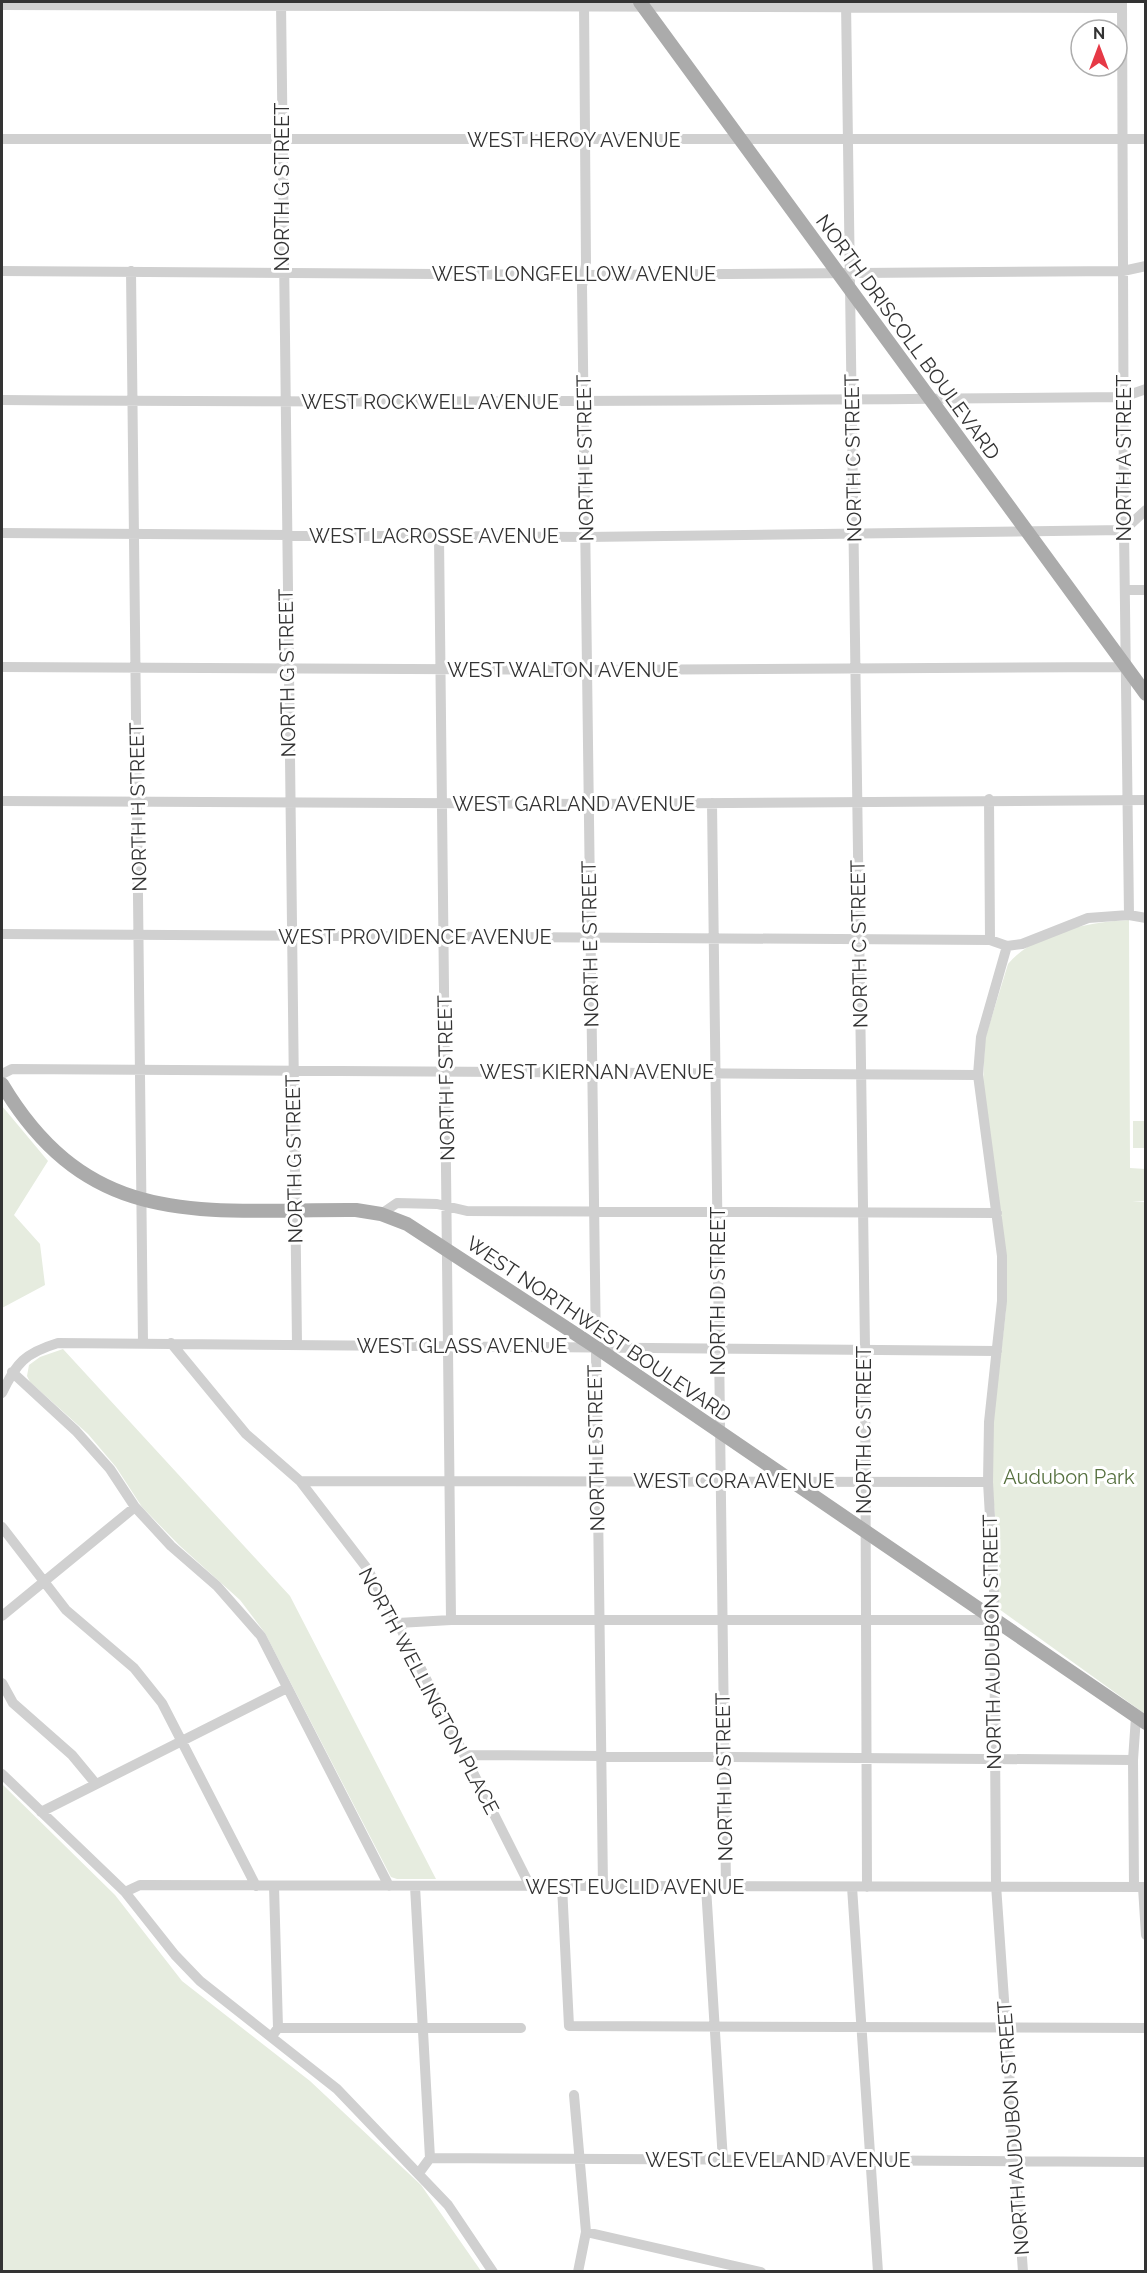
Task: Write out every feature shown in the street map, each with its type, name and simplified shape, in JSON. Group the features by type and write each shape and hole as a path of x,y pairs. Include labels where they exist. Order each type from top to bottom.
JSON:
{"main road":[{"name":"NORTH DRISCOLL BOULEVARD","path":"642,5 741,140 844,273 850,291 1146,694"},
{"name":"WEST NORTHWEST BOULEVARD","path":"2,1084 25,1121 74,1168 104,1187 142,1201 186,1209 356,1210 381,1214 407,1224 594,1346 719,1434 1141,1720"}],"street":[{"name":"NORTH G STREET","path":"281,4 282,272 297,1345"},
{"name":"NORTH E STREET","path":"584,4 584,402 594,1346 600,1620 599,1756 603,1887"},
{"path":"844,273 848,140 846,4"},
{"path":"2,5 1122,5"},
{"name":"NORTH A STREET","path":"1122,5 1125,667 1129,915"},
{"name":"WEST HEROY AVENUE","path":"2,139 1146,139"},
{"name":"WEST LONGFELLOW AVENUE","path":"2,271 584,275 1123,271 1146,266"},
{"name":"NORTH H STREET","path":"131,271 142,1070 143,1343"},
{"name":"NORTH C STREET","path":"850,291 865,1348 867,1887"},
{"name":"WEST ROCKWELL AVENUE","path":"2,399 284,402 852,400 1123,396 1146,389"},
{"path":"1124,530 1146,510"},
{"name":"WEST LACROSSE AVENUE","path":"2,533 586,537 1124,530"},
{"name":"NORTH F STREET","path":"439,537 451,1620"},
{"path":"1125,590 1146,590"},
{"name":"WEST WALTON AVENUE","path":"2,667 588,670 1125,667"},
{"path":"989,800 990,940"},
{"name":"WEST GARLAND AVENUE","path":"2,801 589,804 1146,800"},
{"name":"NORTH D STREET","path":"712,803 726,1887"},
{"path":"1007,946 1022,944 1088,918 1129,915 1146,918"},
{"name":"WEST PROVIDENCE AVENUE","path":"2,934 990,940 1007,946"},
{"name":"NORTH AUDUBON STREET","path":"1007,946 981,1037 978,1075 1002,1256 997,1351 989,1422 988,1482 994,1556 996,1886 1023,2271"},
{"name":"WEST KIERNAN AVENUE","path":"2,1074 12,1069 978,1075"},
{"path":"381,1214 397,1203 437,1204 466,1211 997,1213"},
{"name":"WEST GLASS AVENUE","path":"12,1372 36,1350 58,1343 865,1348 997,1351"},
{"name":"NORTH WELLINGTON PLACE","path":"171,1343 246,1434 300,1481 366,1567 398,1623 530,1887"},
{"path":"2,1394 12,1372 76,1431 110,1469 135,1507 171,1546 217,1586 261,1636 389,1886"},
{"name":"WEST CORA AVENUE","path":"300,1481 988,1482"},
{"path":"2,1616 135,1507"},
{"path":"2,1527 42,1582 66,1610 134,1668 162,1703 256,1886"},
{"path":"398,1623 451,1620 994,1620"},
{"path":"2,1683 13,1703 72,1755 96,1784"},
{"path":"41,1812 287,1688"},
{"path":"1141,1720 1133,1760 1146,1935"},
{"path":"465,1755 1133,1760"},
{"path":"2,1774 125,1892 175,1955 200,1981 275,2032 337,2089 448,2205 492,2271"},
{"name":"WEST EUCLID AVENUE","path":"125,1892 140,1885 1141,1887"},
{"path":"274,1886 275,2032"},
{"path":"415,1886 430,2158 419,2173"},
{"path":"562,1887 569,2026 1146,2028"},
{"name":"NORTH D STREET","path":"706,1887 723,2161"},
{"path":"852,1887 878,2271"},
{"path":"275,2032 423,2027 521,2028"},
{"path":"574,2095 586,2232 578,2271"},
{"name":"WEST CLEVELAND AVENUE","path":"430,2158 1146,2162"},
{"path":"586,2232 760,2271"}],"green space":[{"name":"Audubon Park","path":"1129,920 1130,1168 1146,1169 1145,1201 1132,1202 1146,1202 1145,1714 999,1609 999,1557 992,1483 992,1430 1006,1310 983,1083 985,1039 1008,964 1033,944 1064,931 1097,923"},
{"path":"2,1106 48,1161 14,1215 40,1244 45,1285 2,1308"},
{"path":"1133,1121 1145,1121 1145,1148 1133,1148"},
{"path":"63,1349 290,1596 436,1879 391,1877 265,1633 240,1600 179,1545 142,1507 116,1467 88,1434 30,1382 27,1376 29,1365 40,1357"},
{"path":"2,1784 115,1895 182,1981 310,2081 421,2185 481,2271 2,2271"}]}
